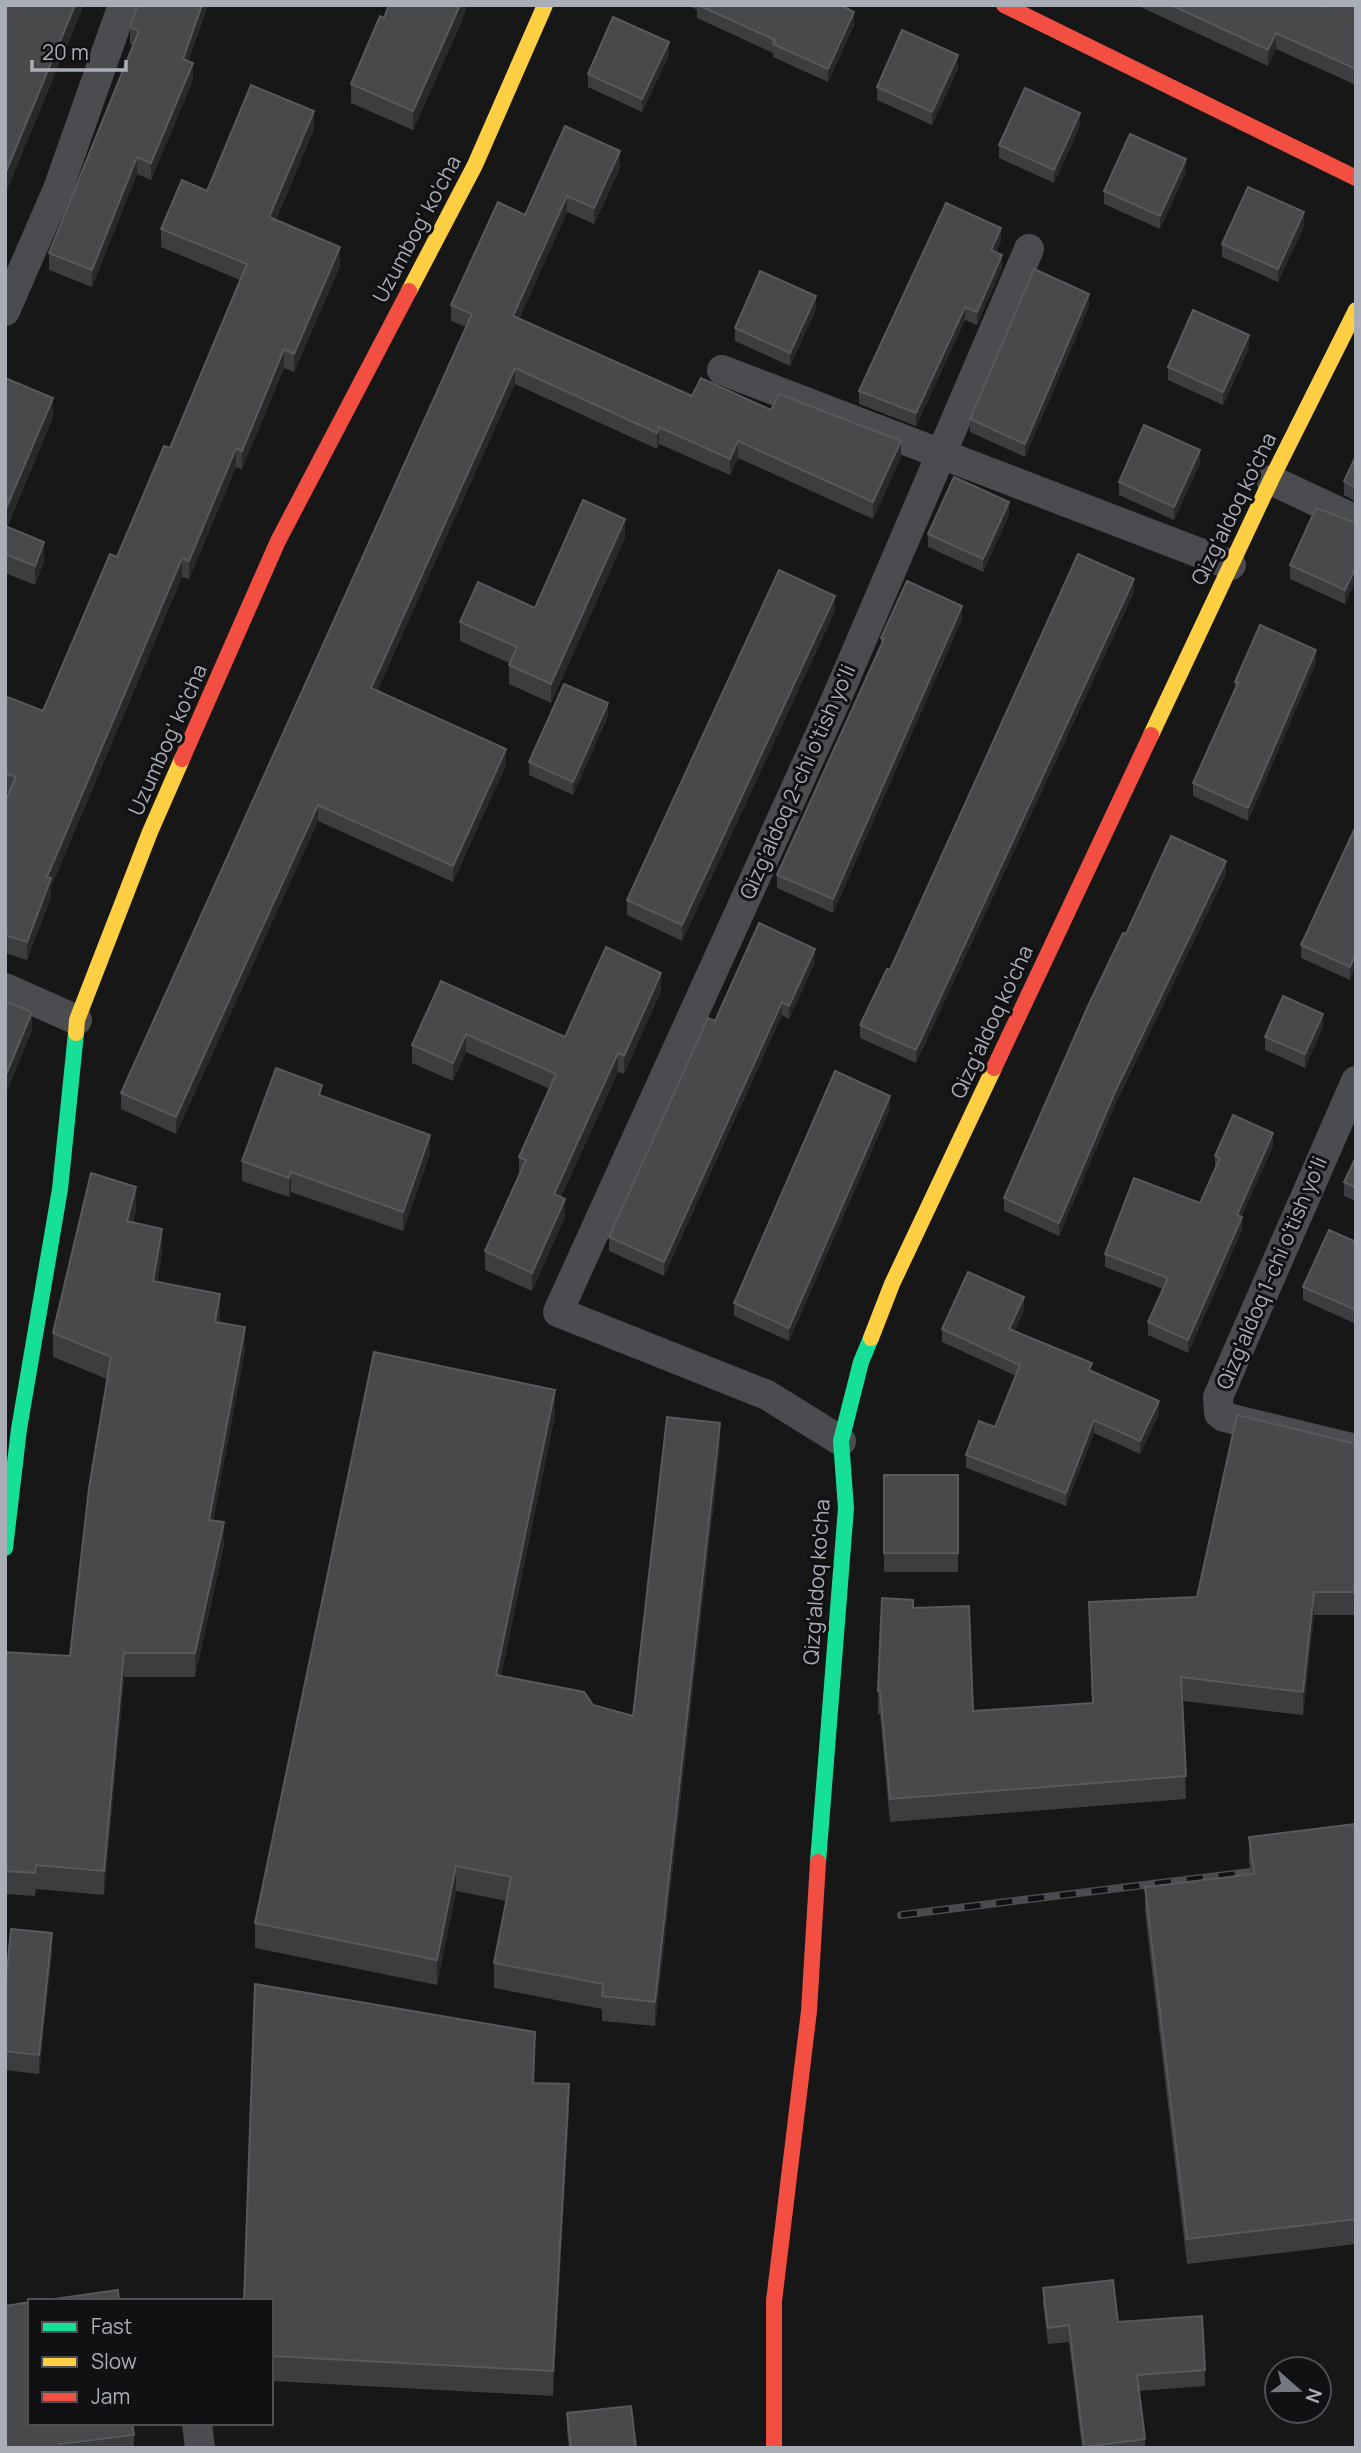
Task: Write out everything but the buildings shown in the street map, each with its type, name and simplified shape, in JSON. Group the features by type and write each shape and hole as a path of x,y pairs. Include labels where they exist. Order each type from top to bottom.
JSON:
{"street":[{"path":"5,311 58,189 123,5"},
{"name":"Uzumbog' ko'cha","path":"5,1548 19,1429 60,1189 77,1020 150,832 278,541 475,165 545,5"},
{"path":"1004,5 1356,178"},
{"name":"Qizg'aldoq 2-chi o'tish yo'li","path":"841,1441 767,1395 558,1312 822,729 1029,249"},
{"name":"Qizg'aldoq ko'cha","path":"774,2448 774,2301 809,2011 822,1794 846,1508 841,1441 861,1363 892,1284 1271,480 1356,310"},
{"path":"722,370 1231,565"},
{"path":"1271,480 1356,520"},
{"path":"5,988 77,1020"},
{"name":"Qizg'aldoq 1-chi o'tish yo'li","path":"1356,1081 1218,1396 1218,1408 1224,1417 1356,1449"},
{"path":"197,2425 200,2448"}],"railway":[{"path":"901,1915 1250,1872"}],"traffic: fast":[{"path":"5,1548 19,1429 60,1189 76,1033"},
{"path":"818,1862 846,1508 841,1441 861,1362 871,1338"}],"traffic: slow":[{"path":"409,291 475,165 545,5"},
{"path":"1151,735 1271,480 1356,310"},
{"path":"76,1033 77,1020 150,832 182,759"},
{"path":"871,1338 892,1284 994,1068"}],"traffic: jam":[{"path":"1004,5 1356,178"},
{"path":"182,759 278,541 409,291"},
{"path":"994,1068 1151,735"},
{"path":"774,2448 774,2301 809,2011 818,1862"}]}
